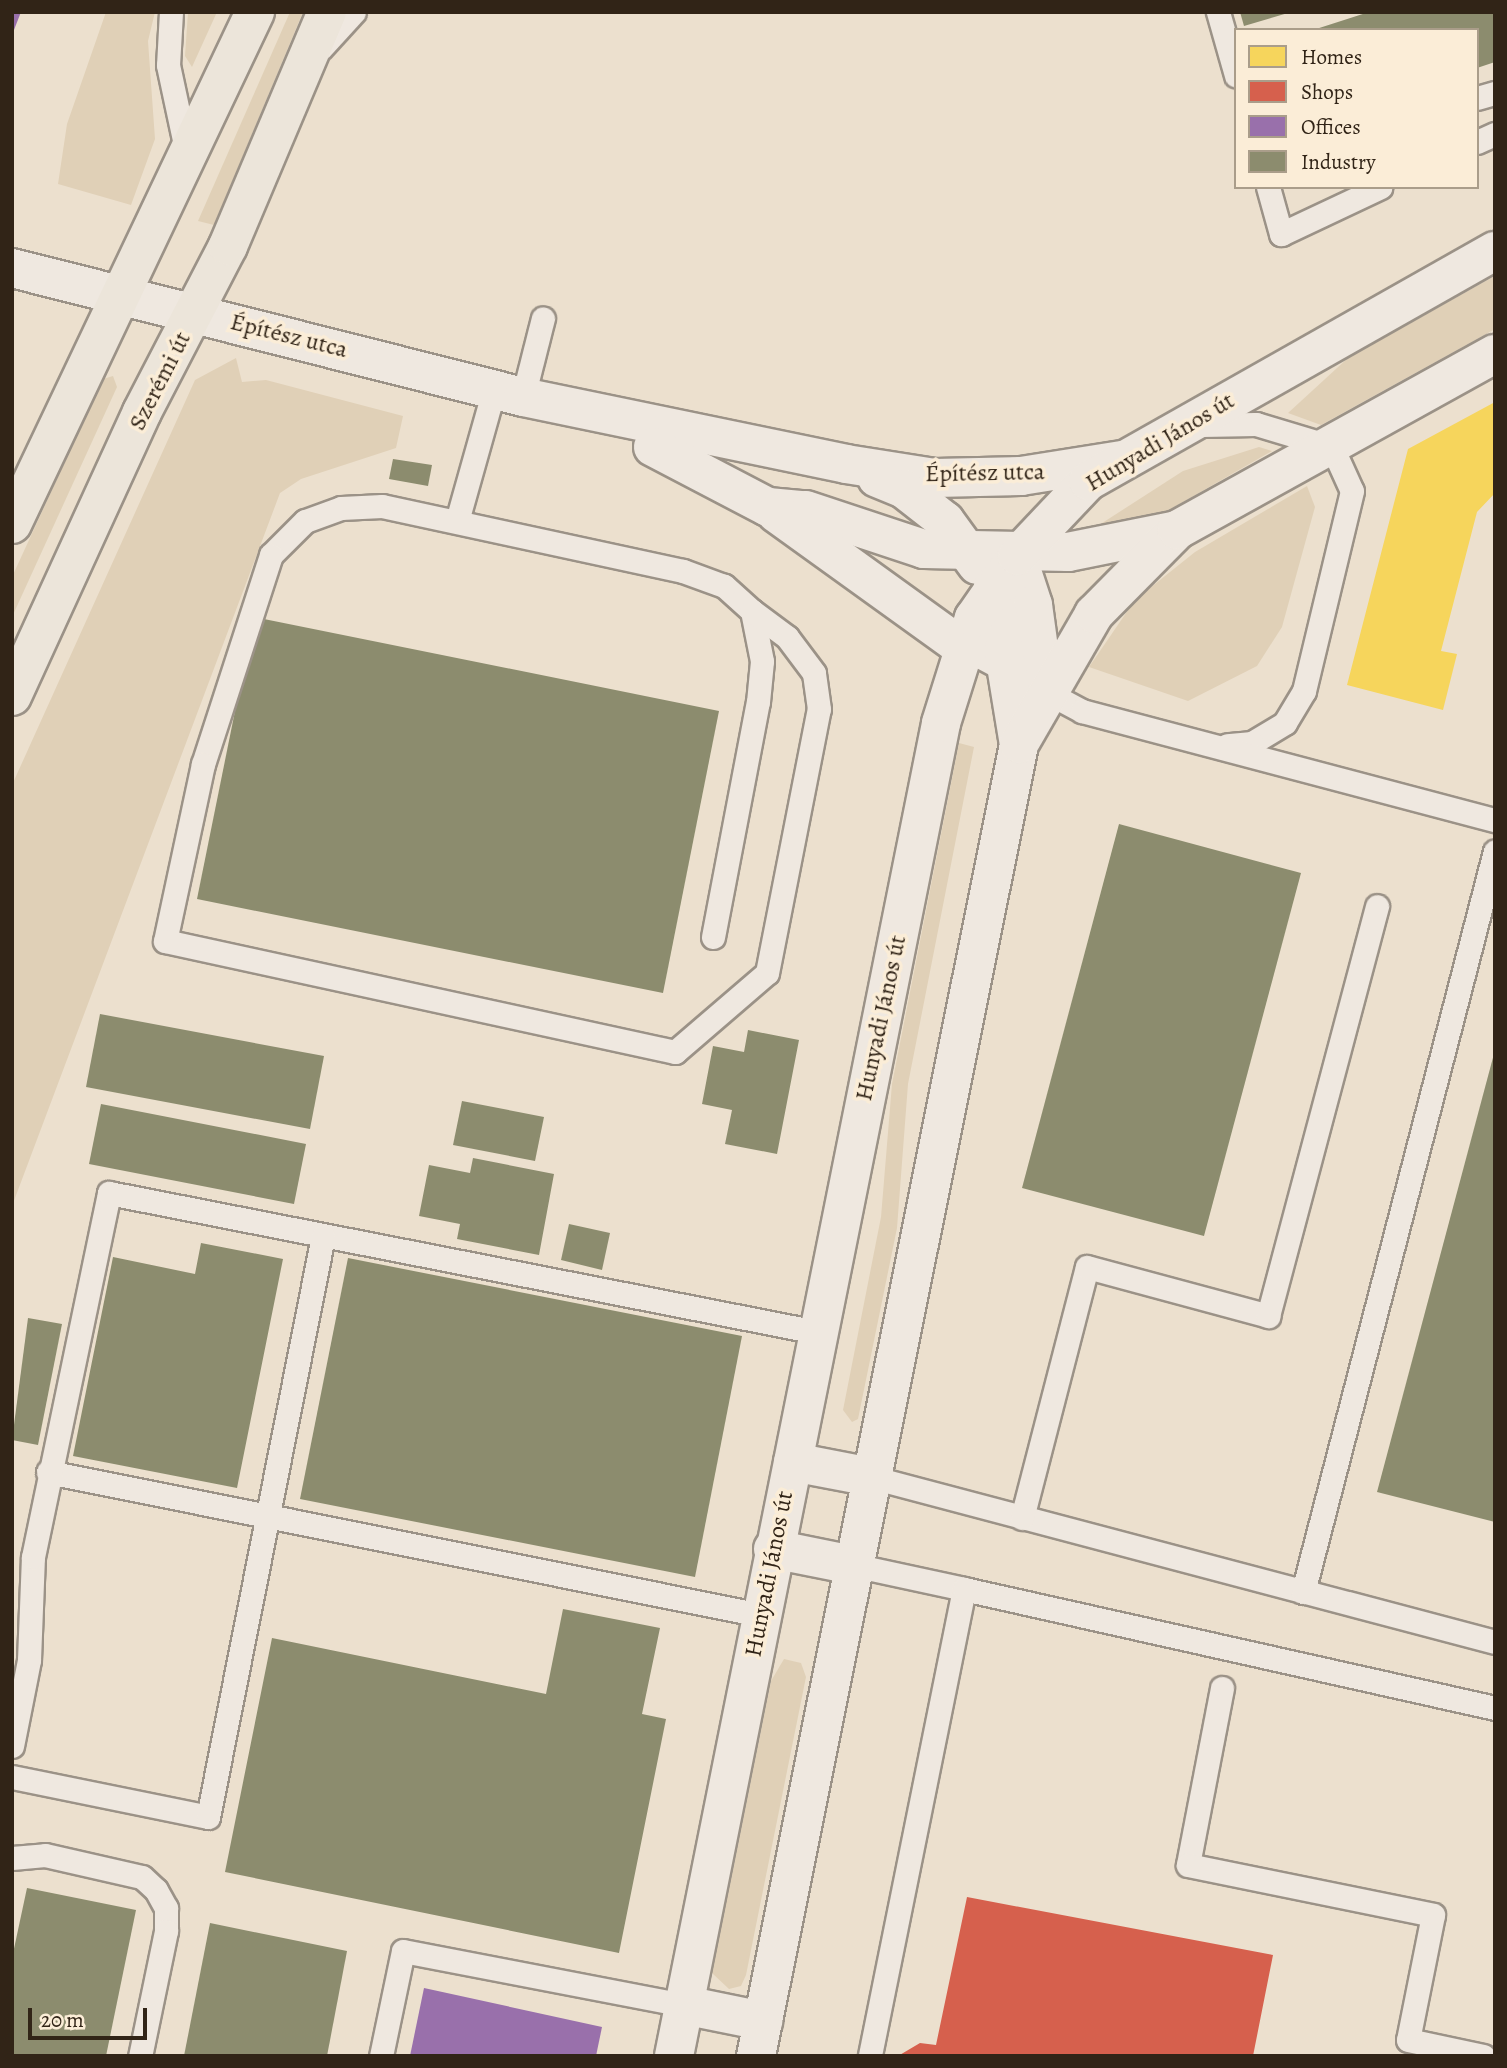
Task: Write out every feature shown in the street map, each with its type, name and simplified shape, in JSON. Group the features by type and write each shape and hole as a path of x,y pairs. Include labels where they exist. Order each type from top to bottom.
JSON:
{"main road":[{"path":"12,524 189,161 255,12"},
{"name":"Szerémi út","path":"12,696 194,313 306,65 327,12"},
{"name":"Hunyadi János út","path":"674,2056 817,1332 962,647 993,586 1017,555 1088,481 1495,251"},
{"name":"Építész utca","path":"12,268 509,393 846,464 935,478 1021,476 1124,460"},
{"path":"684,2005 759,2038 1019,744 1045,693 1094,614 1177,530 1332,447 1495,354"},
{"name":"Építész utca","path":"509,393 653,447 768,508 962,647"},
{"name":"Építész utca","path":"846,464 904,489 945,522 993,586"},
{"name":"Építész utca","path":"768,508 806,510 925,549 1017,555 1177,530"},
{"path":"1017,555 1033,605 1045,693"},
{"path":"993,586 1019,744"},
{"path":"793,1462 871,1478"},
{"path":"773,1549 853,1565"}],"lane":[{"path":"171,12 168,65 189,161"},
{"name":"Szerémi út","path":"306,65 354,12"},
{"path":"1217,12 1234,68"},
{"path":"1479,141 1495,134"},
{"path":"1269,189 1282,234 1377,189"},
{"path":"457,522 509,393 543,318"},
{"path":"1181,427 1256,424 1332,447 1352,491 1304,691 1286,723 1252,743 1217,746"},
{"path":"382,506 683,571 724,586 752,611 787,637 814,673 819,709 766,973 676,1052 165,941 203,764 271,555 305,521 341,508 382,506"},
{"path":"713,937 758,702 762,661 752,611"},
{"path":"962,647 1009,675 1082,711 1495,820"},
{"path":"1303,1592 1495,851"},
{"path":"1022,1518 1087,1267 1268,1316 1377,905"},
{"path":"12,1746 29,1660 33,1557 48,1472 109,1193 817,1332"},
{"path":"12,1777 208,1816 323,1236"},
{"path":"48,1472 761,1615"},
{"path":"871,1478 1495,1642"},
{"path":"853,1565 1495,1708"},
{"path":"870,2056 964,1589"},
{"path":"1222,1688 1188,1865 1433,1915 1408,2040 1483,2056"},
{"path":"12,1858 45,1855 142,1877 156,1890 166,1908 166,1931 140,2056"},
{"path":"381,2056 403,1951 684,2005"}],"shaded area":[{"path":"106,12 155,12 148,41 155,139 131,205 58,184 67,124"},
{"path":"188,12 217,12 192,67 185,56"},
{"path":"290,12 303,12 214,225 198,221"},
{"path":"1495,276 1495,329 1321,425 1288,413 1349,357"},
{"path":"236,358 242,382 266,380 403,416 396,448 301,479 280,493 12,1206 12,785 195,380"},
{"path":"113,376 117,387 12,617 12,577 103,379"},
{"path":"1259,447 1272,451 1162,514 1096,527 1183,471"},
{"path":"1307,486 1315,507 1282,627 1257,666 1188,701 1089,667 1135,600 1195,552"},
{"path":"959,743 974,747 908,1084 897,1228 858,1419 852,1422 843,1410 881,1217 892,1084"},
{"path":"784,1659 801,1663 806,1677 746,1975 741,1986 729,1989 712,1973 771,1681"}],"building: Homes":[{"path":"1495,402 1495,493 1477,512 1441,651 1457,654 1443,710 1347,685 1408,449"}],"building: Shops":[{"path":"967,1897 1273,1955 1253,2056 898,2056 920,2043 936,2045"}],"building: Offices":[{"path":"12,12 21,12 12,35"},
{"path":"424,1988 602,2027 596,2056 410,2056"}],"building: Industry":[{"path":"1240,12 1288,12 1288,13 1244,26"},
{"path":"1369,12 1495,12 1495,62 1479,67 1479,28 1319,28"},
{"path":"393,459 432,465 428,486 389,479"},
{"path":"254,617 719,711 663,993 197,899"},
{"path":"1119,824 1301,873 1204,1236 1022,1188"},
{"path":"100,1014 324,1056 310,1129 86,1087"},
{"path":"748,1030 799,1040 777,1154 725,1144 732,1110 702,1104 713,1046 744,1052"},
{"path":"1495,1050 1495,1522 1377,1492"},
{"path":"462,1101 544,1117 535,1161 453,1145"},
{"path":"101,1104 306,1144 294,1204 89,1164"},
{"path":"473,1158 554,1174 539,1255 457,1239 460,1224 419,1216 429,1165 470,1173"},
{"path":"569,1224 610,1233 602,1270 561,1260"},
{"path":"201,1243 283,1259 237,1488 73,1456 113,1257 195,1274"},
{"path":"348,1258 742,1336 695,1577 300,1499"},
{"path":"28,1318 62,1324 38,1445 12,1440"},
{"path":"563,1609 660,1628 642,1714 666,1719 619,1953 225,1872 272,1638 546,1694"},
{"path":"27,1888 136,1910 106,2056 12,2056 12,1958"},
{"path":"210,1923 347,1951 327,2056 184,2056"}]}
